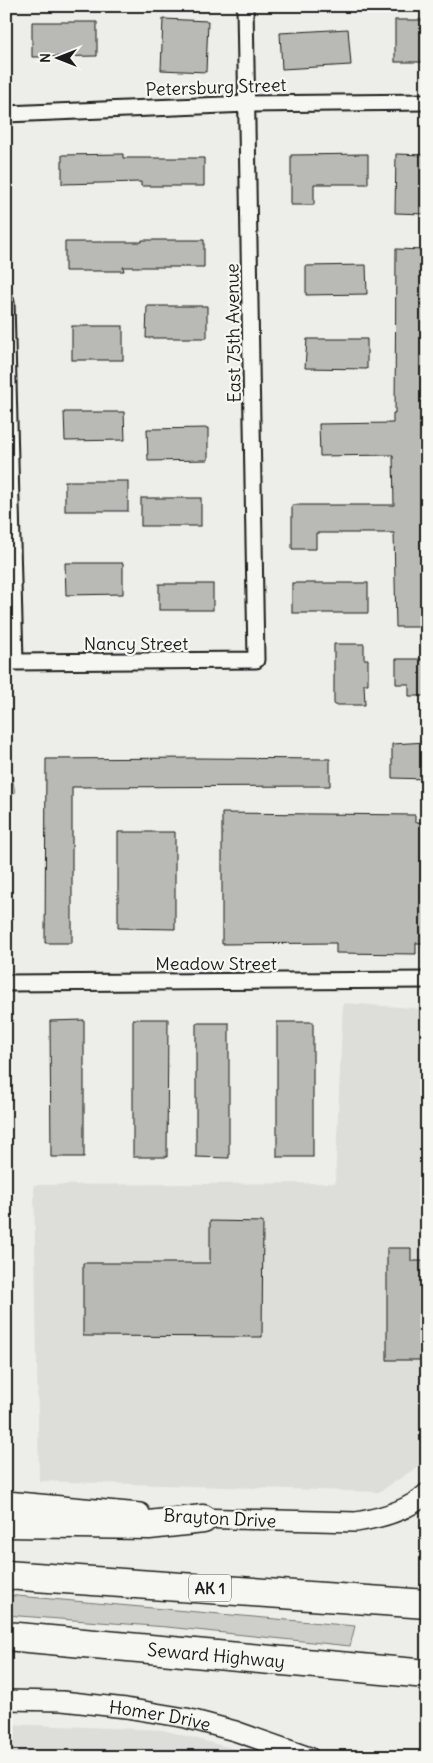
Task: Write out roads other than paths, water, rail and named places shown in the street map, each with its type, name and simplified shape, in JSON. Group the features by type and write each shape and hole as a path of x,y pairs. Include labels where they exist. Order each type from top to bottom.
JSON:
{"highway":[{"path":"6,1523 149,1525 202,1519"},
{"name":"AK 1","path":"6,1575 420,1603"},
{"name":"Seward Highway","path":"6,1636 417,1674"}],"street":[{"name":"East 75th Avenue","path":"245,6 256,660"},
{"name":"Petersburg Street","path":"6,114 248,104 427,102"},
{"name":"Nancy Street","path":"6,302 15,662 256,660"},
{"name":"Meadow Street","path":"6,983 427,980"},
{"name":"Brayton Drive","path":"6,1500 202,1519 356,1522 402,1510 427,1493"},
{"name":"Homer Drive","path":"6,1700 62,1701 186,1718 235,1731 306,1756"}]}
